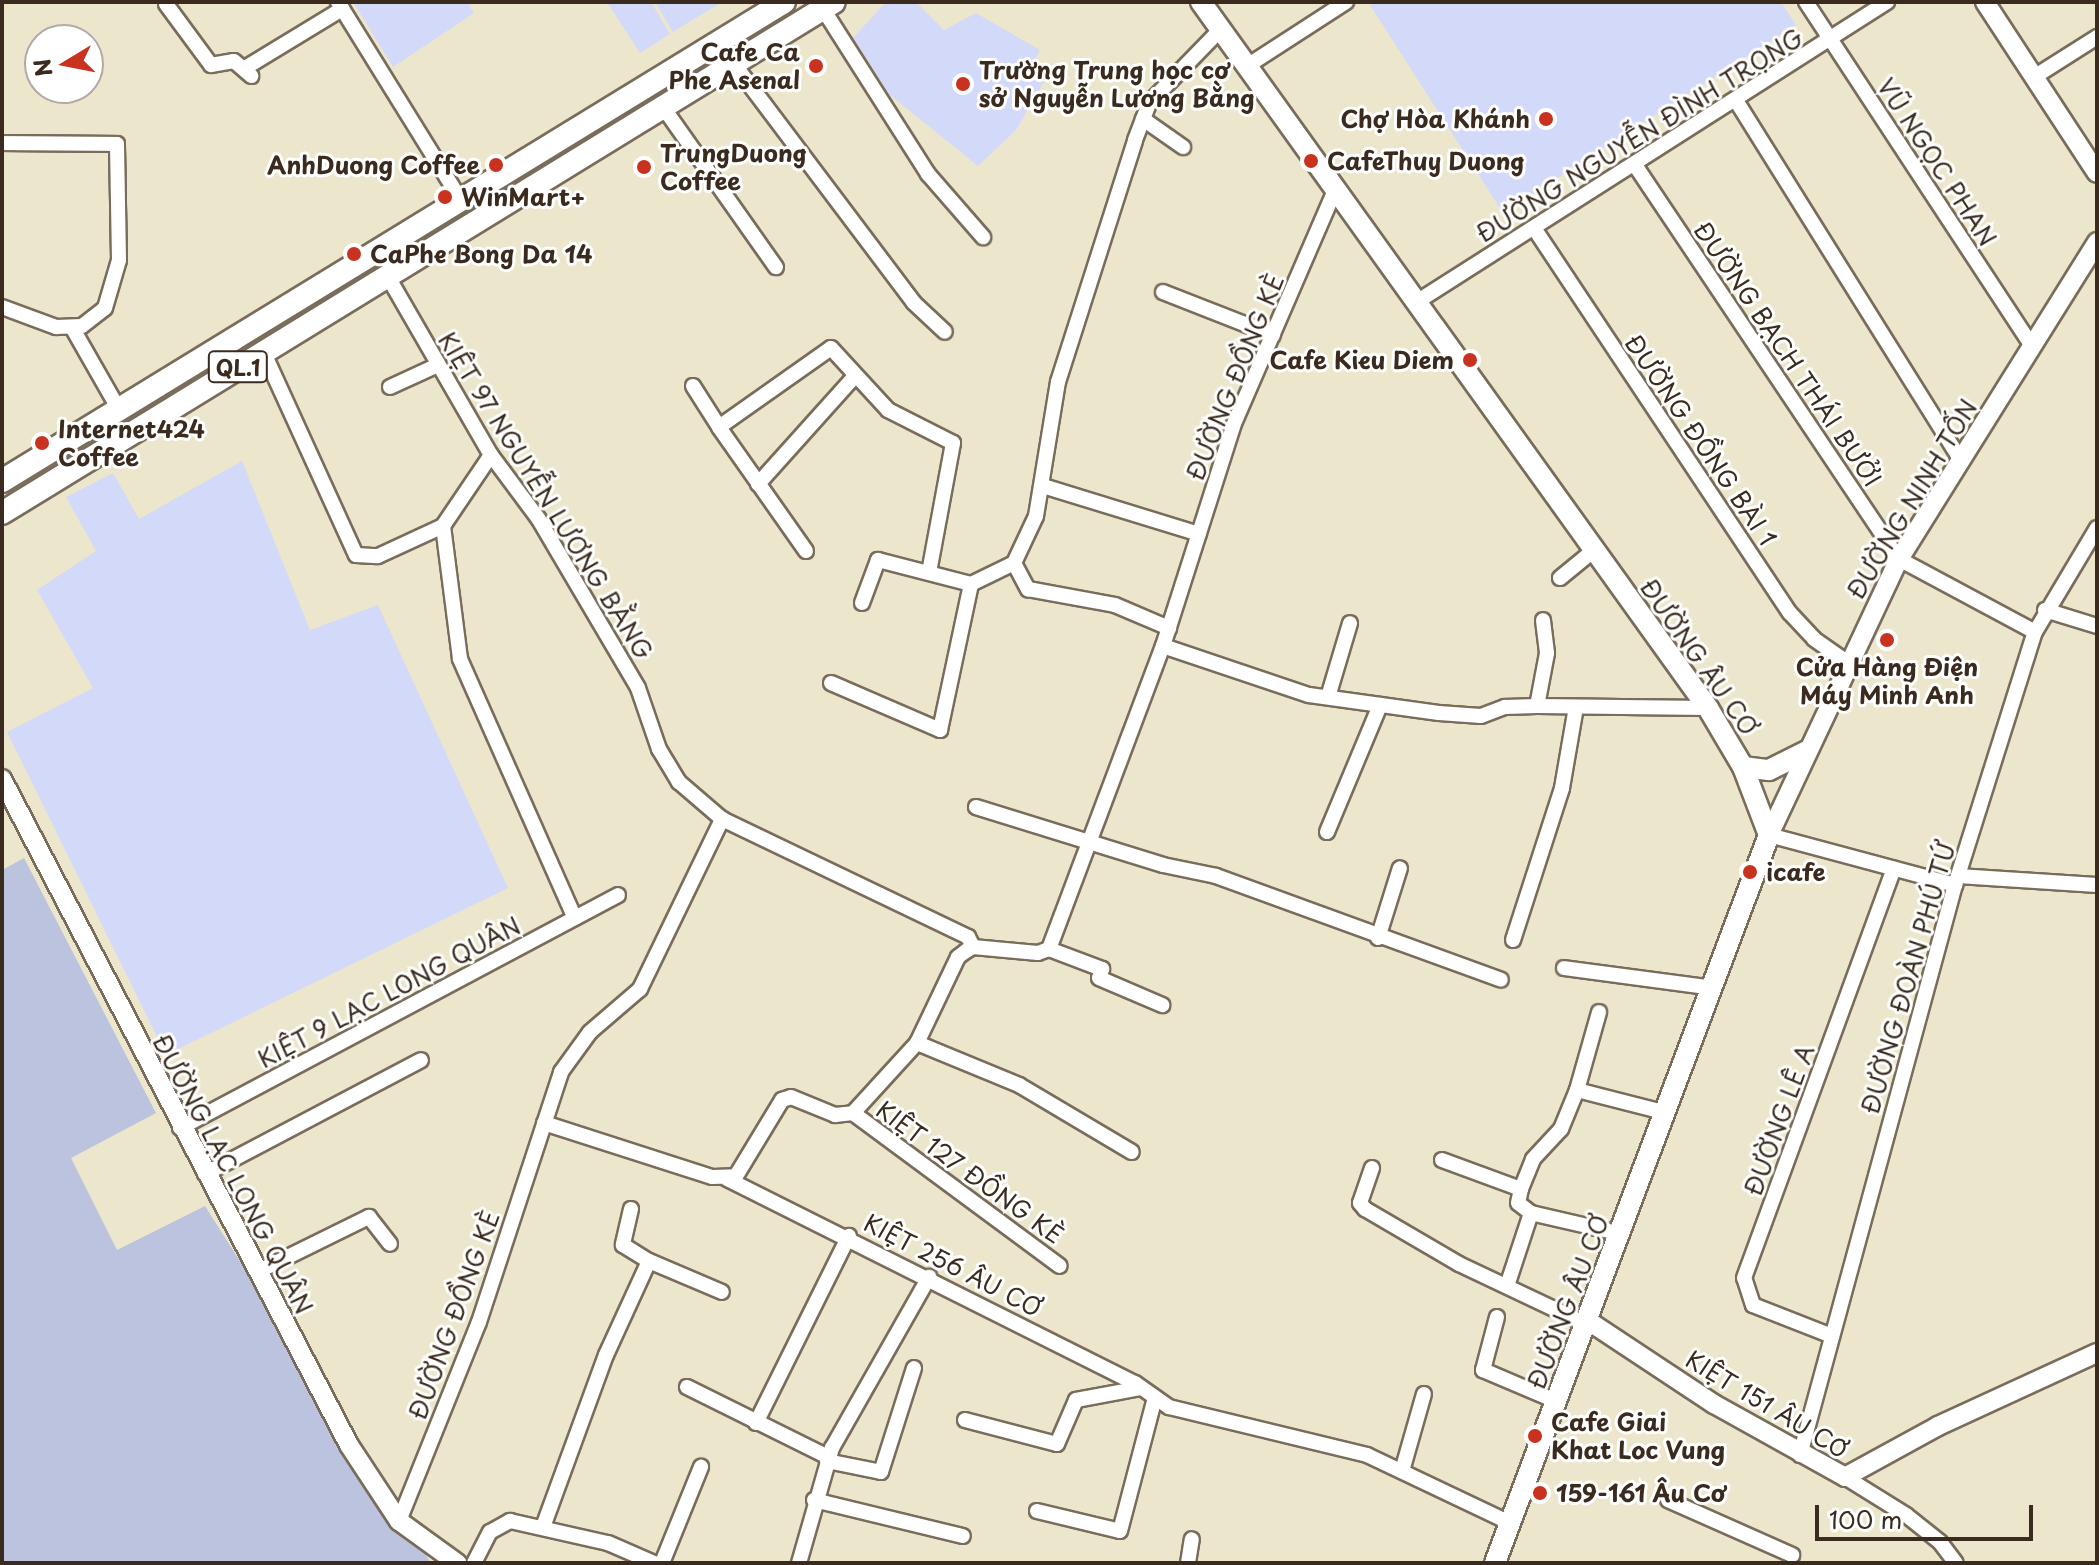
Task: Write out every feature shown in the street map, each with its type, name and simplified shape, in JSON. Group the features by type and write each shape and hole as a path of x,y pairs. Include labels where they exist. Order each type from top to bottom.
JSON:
{"highway":[{"name":"QL.1","path":"2,481 784,2"},
{"name":"QL.1","path":"2,513 829,5"},
{"path":"671,69 686,93"}],"main road":[{"name":"ĐƯỜNG ÂU CƠ","path":"1201,2 1708,708 1743,767 1769,835 1589,1323 1497,1562"},
{"path":"1743,767 1769,770 1807,751"}],"street":[{"path":"1247,66 1346,2"},
{"name":"VŨ NGỌC PHAN","path":"1806,2 2032,346"},
{"name":"ĐƯỜNG NGUYỄN ĐÌNH TRỌNG","path":"1415,303 1737,102 1887,2"},
{"path":"1985,2 2097,173"},
{"path":"166,4 211,65 232,60 248,72 340,5 460,199"},
{"path":"829,5 928,174 983,237"},
{"path":"862,603 878,560 971,584 1014,563 1036,516 1058,382 1149,103 1221,29"},
{"path":"2034,77 2097,37"},
{"path":"734,64 914,303 945,332"},
{"path":"1737,102 1961,460"},
{"path":"663,107 776,267"},
{"path":"1143,119 1183,147"},
{"path":"5,143 118,146 115,282 99,315 73,329"},
{"name":"ĐƯỜNG BẠCH THÁI BƯỞI","path":"1635,165 1899,559 2035,632"},
{"name":"ĐƯỜNG ĐỒNG KÈ","path":"1049,949 1163,646 1233,426 1335,190"},
{"name":"ĐƯỜNG ĐỒNG BÀI 1","path":"1534,228 1790,613 1814,639 1847,662"},
{"name":"ĐƯỜNG NINH TỐN","path":"1769,835 1847,662 1899,559 2097,242"},
{"name":"KIỆT 97 NGUYỄN LƯƠNG BẰNG","path":"387,275 491,455 538,518 638,688 659,749 679,782 722,819 968,937 973,947"},
{"path":"1163,292 1273,335"},
{"path":"2,307 73,329 118,408"},
{"path":"719,427 826,348 833,350 897,417 953,443 929,572"},
{"path":"263,351 356,555 378,556 443,526 491,455"},
{"path":"390,387 438,365"},
{"path":"758,484 855,376"},
{"path":"693,386 806,551"},
{"path":"1043,486 1199,534"},
{"path":"443,526 460,659 575,918"},
{"name":"ĐƯỜNG ĐOÀN PHÚ TỨ","path":"1800,1455 1957,881 2035,632 2045,610 2097,528"},
{"path":"1560,578 1593,551"},
{"path":"1014,563 1028,589 1115,605 1169,628"},
{"path":"831,683 940,730 971,584"},
{"path":"2045,610 2097,626"},
{"path":"1537,706 1547,653 1543,620"},
{"path":"1328,697 1350,623"},
{"path":"1163,646 1328,697 1380,705 1481,716 1505,707 1708,708"},
{"path":"1327,832 1380,705"},
{"path":"1513,940 1562,788 1576,707"},
{"name":"ĐƯỜNG LẠC LONG QUÂN","path":"3,786 349,1445 399,1521 457,1563"},
{"path":"976,807 1216,876 1378,938 1501,980"},
{"name":"ĐƯỜNG ĐỒNG KÈ","path":"399,1521 479,1322 561,1072 590,1032 640,989 722,819"},
{"path":"1769,835 1894,869 1957,881 2097,885"},
{"path":"1378,938 1400,868"},
{"name":"ĐƯỜNG LÊ A","path":"1832,1336 1753,1305 1744,1278 1894,869"},
{"name":"KIỆT 9 LẠC LONG QUÂN","path":"180,1128 618,895"},
{"path":"544,1123 727,1179 742,1169 782,1100 791,1097 835,1115 853,1113 917,1043 958,957 973,947 1017,954 1049,949 1102,969 1099,978 1162,1005"},
{"path":"1564,968 1713,988"},
{"path":"1599,1012 1577,1090 1561,1129 1533,1159 1518,1203 1531,1213 1622,1234"},
{"path":"917,1043 1019,1085 1132,1152"},
{"path":"205,1174 421,1060"},
{"path":"1577,1090 1667,1113"},
{"name":"KIỆT 127 ĐỒNG KÈ","path":"853,1113 1060,1266"},
{"path":"1442,1160 1521,1189"},
{"path":"1372,1168 1361,1207 1507,1286 1589,1323"},
{"name":"KIỆT 256 ÂU CƠ","path":"727,1179 929,1277 1140,1388 1169,1407 1367,1455 1510,1523"},
{"path":"631,1209 623,1245 646,1267 722,1292"},
{"path":"1507,1286 1531,1213"},
{"path":"257,1272 369,1217 390,1244"},
{"path":"756,1423 849,1236"},
{"path":"543,1527 646,1267"},
{"path":"799,1563 814,1500 828,1459 929,1277"},
{"path":"1497,1317 1483,1370 1558,1402"},
{"name":"KIỆT 151 ÂU CƠ","path":"1589,1323 1800,1455 1845,1477 1938,1426 2097,1353"},
{"path":"687,1387 828,1459 881,1472 914,1368"},
{"path":"965,1420 1057,1444 1076,1400 1140,1388"},
{"path":"1402,1471 1424,1394"},
{"path":"1037,1511 1120,1531 1155,1398"},
{"path":"662,1563 701,1467"},
{"path":"1845,1477 1906,1515 1940,1542 1956,1563"},
{"path":"814,1500 963,1536"},
{"path":"1668,1500 1792,1555"},
{"path":"474,1563 490,1532 510,1521 608,1543 654,1563"},
{"path":"1188,1563 1192,1539"}],"shaded area":[{"path":"353,2 475,2 469,6 474,13 393,67"},
{"path":"607,2 651,2 670,34 640,53"},
{"path":"655,2 722,2 673,32"},
{"name":"Trường Trung học cơ sở Nguyễn Lương Bằng","path":"886,2 916,2 944,30 976,13 1040,50 1034,61 1049,73 1016,130 978,166 890,95 853,38"},
{"name":"Chợ Hòa Khánh","path":"1375,2 1781,2 1796,25 1503,213 1370,5"},
{"path":"242,461 310,630 378,605 508,888 166,1055 7,732 93,688 37,590 96,551 66,497 113,473 139,519"},
{"path":"24,858 156,1113 71,1158 117,1250 205,1206 431,1563 2,1563 2,870"}],"place":[{"name":"Cafe Ca Phe Asenal","path":"816,66"},
{"name":"Trường Trung học cơ sở Nguyễn Lương Bằng","path":"963,84"},
{"name":"Chợ Hòa Khánh","path":"1546,119"},
{"name":"CafeThuy Duong","path":"1311,161"},
{"name":"AnhDuong Coffee","path":"496,165"},
{"name":"TrungDuong Coffee","path":"644,167"},
{"name":"WinMart+","path":"445,197"},
{"name":"CaPhe Bong Da 14","path":"354,254"},
{"name":"Cafe Kieu Diem","path":"1470,360"},
{"name":"Internet424 Coffee","path":"42,443"},
{"name":"Cửa Hàng Điện Máy Minh Anh","path":"1887,640"},
{"name":"icafe","path":"1750,872"},
{"name":"Cafe Giai Khat Loc Vung","path":"1535,1436"},
{"name":"159-161 Âu Cơ","path":"1540,1493"}]}
